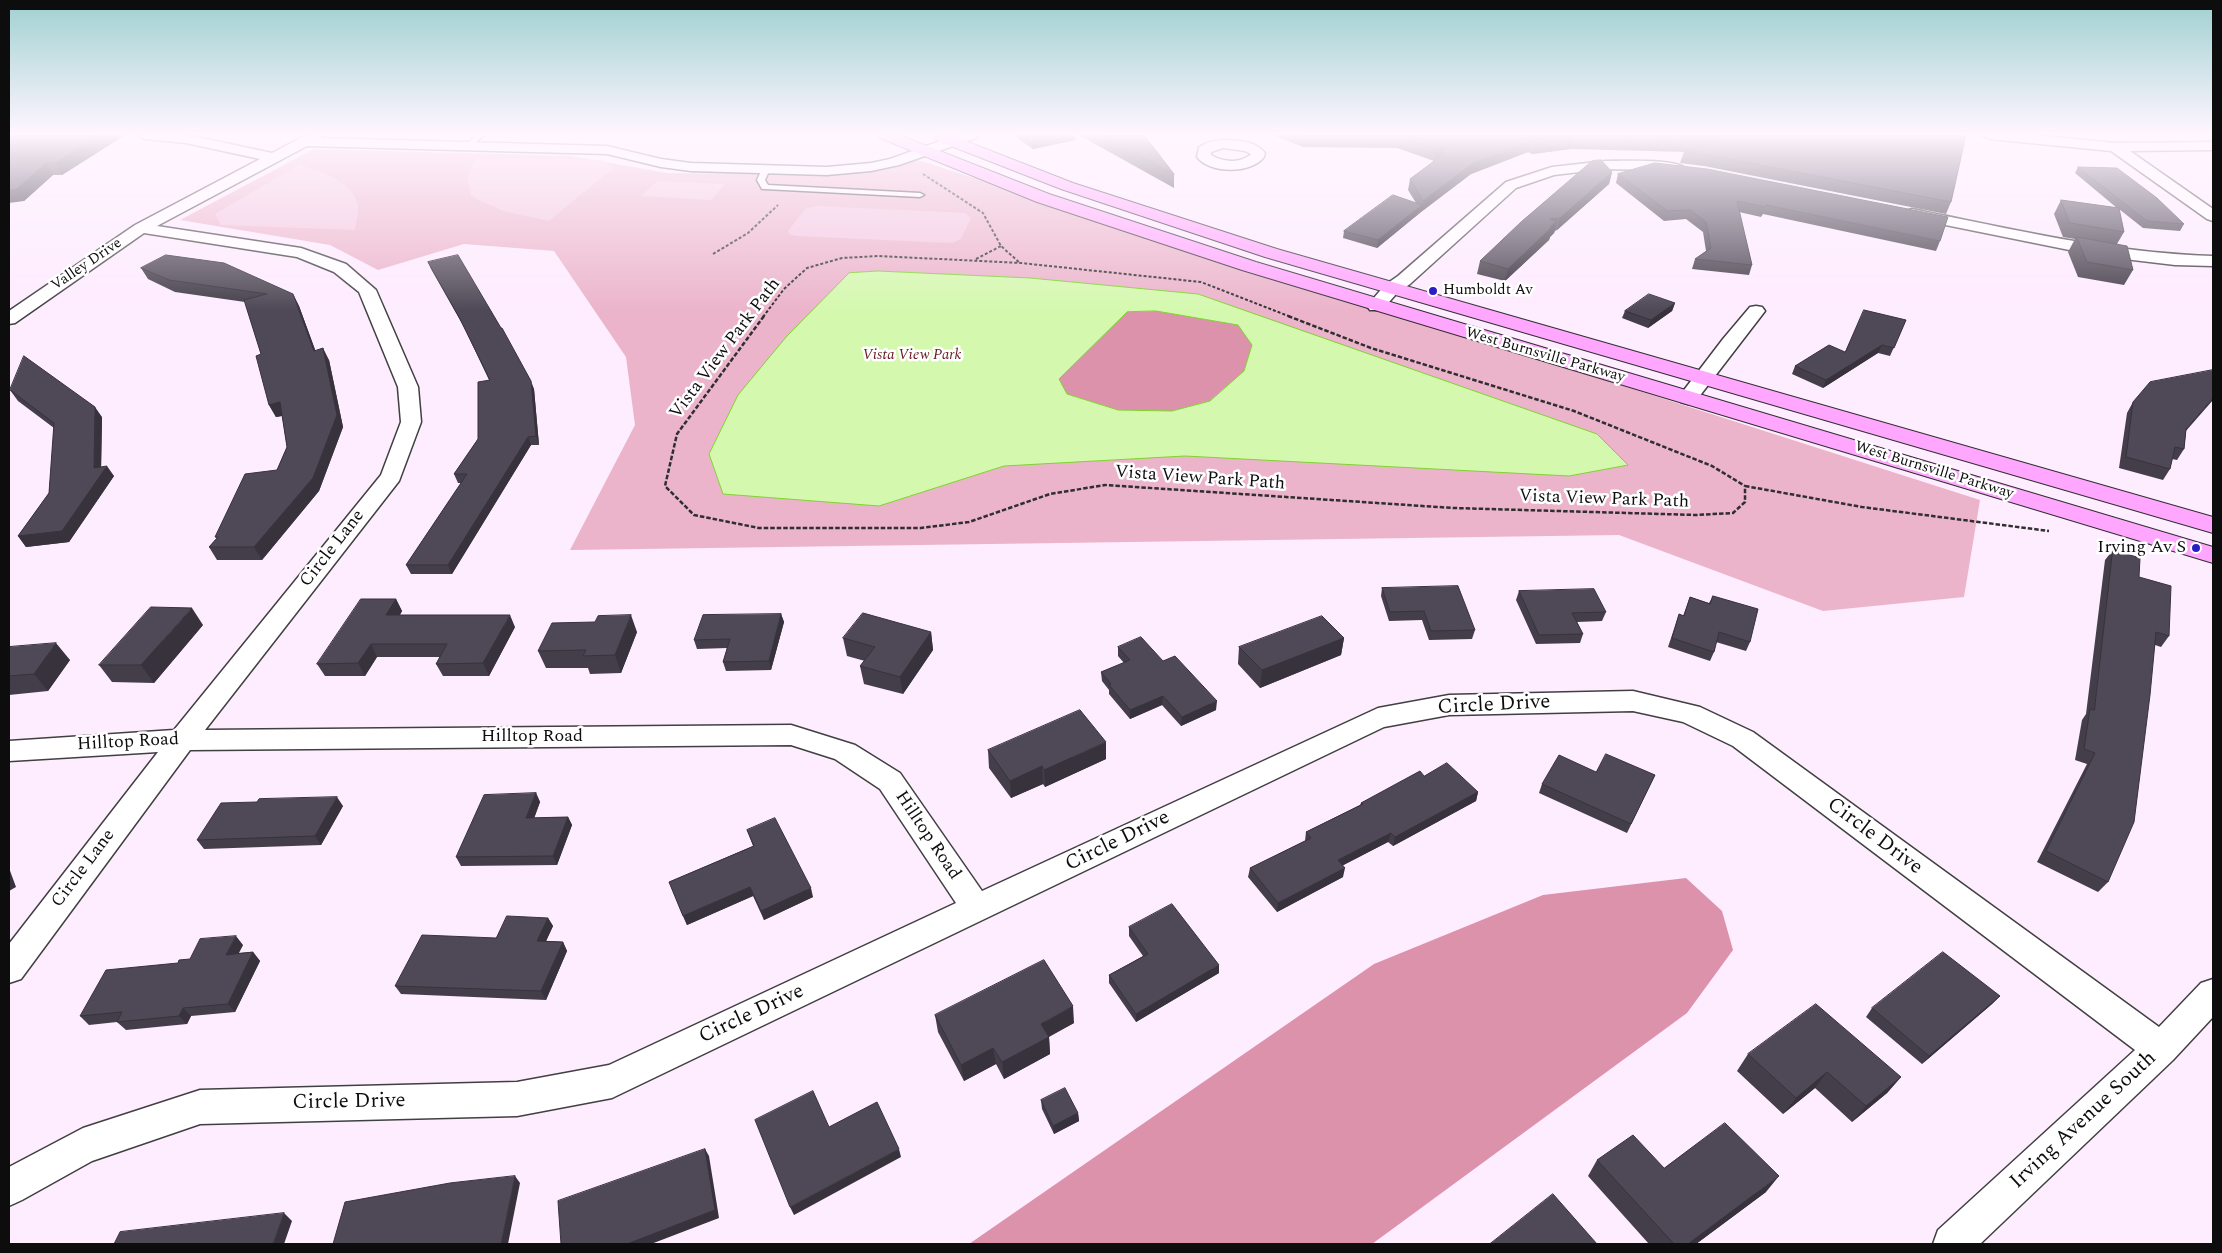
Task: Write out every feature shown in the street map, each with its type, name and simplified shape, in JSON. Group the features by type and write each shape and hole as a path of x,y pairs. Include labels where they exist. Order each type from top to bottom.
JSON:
{"street":[{"name":"Valley Drive","path":"9,319 141,228 207,193"},
{"name":"West Burnsville Parkway","path":"1032,193 1134,230 1376,306 2213,555"},
{"name":"West Burnsville Parkway","path":"1089,193 1391,289 2213,525"},
{"path":"1376,306 1391,289 1404,280 1501,193"},
{"path":"2181,193 2213,216"},
{"path":"1897,211 2110,253 2191,261 2213,261"},
{"name":"Circle Lane","path":"9,969 182,740 391,476 411,422 408,387 367,290 340,268 301,253 141,228"},
{"path":"1688,398 1726,344 1756,311"},
{"name":"Circle Drive","path":"9,1187 83,1146 200,1107 517,1099 612,1081 1378,718 1449,705 1633,701 1690,714 1742,739 2161,1049"},
{"name":"Hilltop Road","path":"9,751 182,740 791,735 845,752 890,781 978,909"},
{"name":"Irving Avenue South","path":"1952,1244 2161,1049 2213,994"}],"lane":[{"path":"887,193 920,195"}],"path":[{"path":"713,254 742,240 767,219 787,193"},
{"path":"953,193 983,213 1001,246 1021,263"},
{"path":"973,260 1001,246"},
{"name":"Vista View Park Path","path":"1745,486 1745,502 1733,513 1696,516 1453,508 1283,498 1151,486 1105,485 1050,494 969,522 921,528 759,528 694,515 665,486 677,434 784,289 807,268 842,258 879,256 1021,263 1201,282 1371,348 1574,411 1712,466 1745,486 1872,508 2042,532 2057,531"}],"green space":[{"name":"Vista View Park","path":"230,193 1023,193 1980,500 1964,597 1823,611 1619,535 570,550 635,425 626,357 554,251 464,244 378,270 330,245 180,220"}],"shaded area":[{"path":"250,193 352,193 358,206 355,230 221,225 215,214"},
{"path":"470,193 582,193 549,221 503,211 471,196"},
{"path":"644,193 717,193 711,200 641,196"},
{"path":"817,206 965,213 971,218 961,239 952,243 796,236 789,234 788,231 805,209"},
{"path":"878,271 1030,278 1198,294 1597,434 1628,465 1569,476 1185,456 1004,466 879,506 723,494 709,454 738,395 787,336 849,273","holes":["1156,311 1238,325 1252,345 1244,371 1210,401 1172,411 1118,410 1067,394 1059,379 1127,312"]},
{"path":"1156,311 1238,325 1252,345 1244,371 1209,401 1172,411 1118,410 1067,394 1059,379 1127,312"},
{"path":"1686,878 1722,911 1733,950 1687,1013 1372,1244 969,1244 1374,964 1543,895"}],"building":[{"path":"1419,193 1433,193 1423,201"},
{"path":"1554,193 1588,193 1560,218 1550,219 1557,221 1508,269 1480,261"},
{"path":"1644,193 1830,193 1948,217 1940,241 1766,205 1765,207 1737,201 1752,265 1695,259 1711,248 1706,222 1690,210 1667,211"},
{"path":"1907,193 1953,193 1951,202"},
{"path":"2112,193 2151,193 2184,224 2147,221"},
{"path":"1393,195 1422,205 1378,240 1344,231"},
{"path":"2061,200 2119,208 2124,232 2070,223"},
{"path":"2077,237 2127,246 2133,270 2087,262"},
{"path":"166,255 224,263 293,294 314,351 323,348 337,415 313,478 254,547 209,547 218,537 215,537 245,474 277,470 287,447 280,402 269,405 256,356 261,354 244,300 267,294 169,280 141,268"},
{"path":"458,255 531,381 536,436 528,437 448,565 406,565 467,474 454,474 478,439 478,382 490,380 460,319 428,262"},
{"path":"1649,294 1675,303 1651,320 1625,311"},
{"path":"1864,310 1906,320 1894,348 1882,345 1826,380 1795,366 1829,345 1845,352"},
{"path":"24,356 95,407 94,468 107,466 62,531 18,536 49,493 54,423 10,390"},
{"path":"2213,370 2213,398 2186,429 2184,449 2175,447 2170,469 2126,457 2133,402 2150,382"},
{"path":"2113,550 2140,558 2139,577 2171,586 2169,636 2156,632 2134,822 2108,882 2046,851 2095,753 2084,749 2090,709 2094,710"},
{"path":"1458,586 1475,630 1431,631 1424,611 1390,612 1382,588"},
{"path":"1594,589 1606,612 1572,613 1583,634 1539,635 1519,591"},
{"path":"1713,596 1758,609 1750,642 1719,632 1714,652 1672,638 1679,614 1684,616 1690,597 1710,604"},
{"path":"361,599 396,599 386,615 510,615 483,663 436,664 447,644 371,644 358,663 317,664"},
{"path":"151,607 192,608 141,665 99,665"},
{"path":"863,613 931,632 900,677 860,666 875,647 843,638"},
{"path":"781,614 769,661 723,662 730,639 694,640 703,615"},
{"path":"631,615 615,655 583,656 586,650 538,651 552,623 595,622 598,616"},
{"path":"1322,616 1344,638 1262,670 1239,647"},
{"path":"1141,637 1163,661 1175,656 1217,701 1182,717 1163,696 1130,710 1109,685 1111,684 1101,672 1130,660 1118,647"},
{"path":"56,643 34,674 9,676 9,647"},
{"path":"1080,710 1106,742 1044,770 1042,766 1010,781 988,750"},
{"path":"1606,754 1655,775 1631,824 1542,784 1559,755 1596,772"},
{"path":"1447,763 1478,792 1395,837 1391,833 1338,860 1345,868 1278,903 1250,868 1311,838 1306,832 1363,804 1361,803 1420,771 1424,776"},
{"path":"536,793 526,818 568,817 553,856 456,857 484,795"},
{"path":"337,797 315,836 197,840 221,803 257,802 259,799"},
{"path":"775,818 811,888 761,911 750,887 683,916 669,882 754,846 747,830"},
{"path":"1172,904 1219,965 1136,1014 1109,975 1148,954 1129,927"},
{"path":"507,916 548,918 537,941 563,942 541,991 395,986 422,935 496,938"},
{"path":"236,936 226,955 253,952 228,1004 183,1008 179,1016 117,1022 122,1012 80,1016 106,970 178,963 179,960 190,959 200,939"},
{"path":"1943,952 2000,996 1929,1056 1872,1008"},
{"path":"1044,960 1073,1006 1041,1024 1049,1037 1002,1062 993,1048 961,1065 935,1015"},
{"path":"1816,1004 1901,1077 1866,1106 1827,1072 1796,1098 1748,1054"},
{"path":"1065,1088 1078,1113 1053,1126 1041,1100"},
{"path":"813,1091 829,1127 877,1102 899,1149 790,1207 755,1120"},
{"path":"1725,1123 1779,1176 1688,1244 1674,1244 1597,1160 1633,1135 1664,1168"},
{"path":"705,1149 715,1210 627,1244 561,1244 558,1201"},
{"path":"515,1176 501,1244 333,1244 345,1202 450,1183"},
{"path":"1553,1194 1597,1244 1490,1244"},
{"path":"284,1213 273,1244 114,1244 120,1232"}],"place":[{"name":"Humboldt Av","path":"1433,291"},
{"name":"Irving Av S","path":"2196,548"}]}
